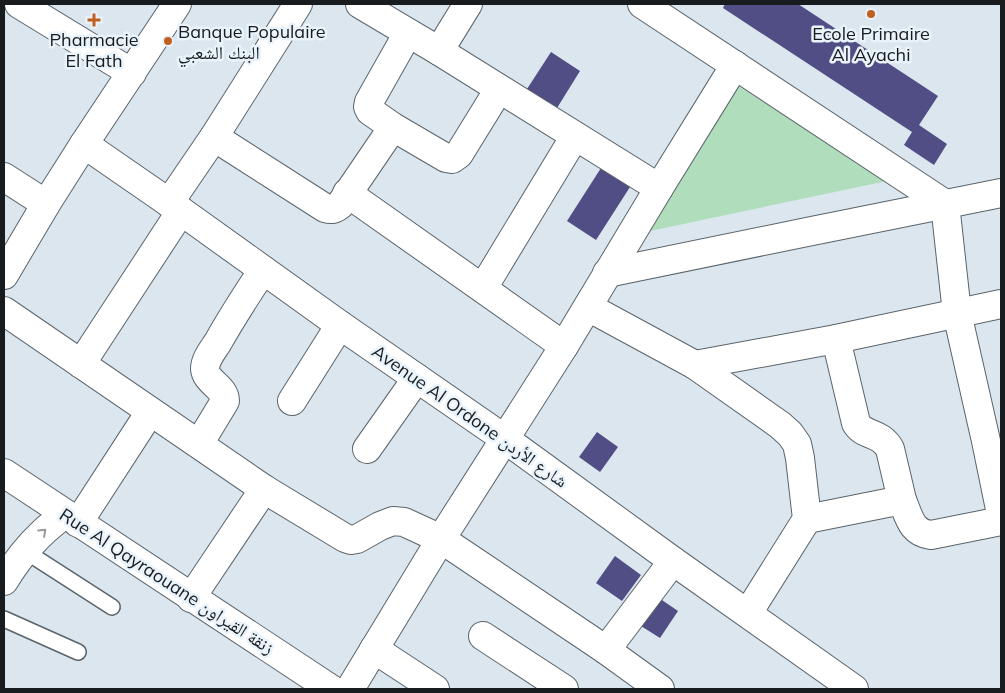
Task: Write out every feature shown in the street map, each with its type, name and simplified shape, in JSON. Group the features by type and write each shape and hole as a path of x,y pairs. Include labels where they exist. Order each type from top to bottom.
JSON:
{"street":[{"path":"19,4 132,73"},
{"path":"4,275 84,144 177,4"},
{"path":"81,364 175,207 214,137 298,4"},
{"path":"360,4 659,188"},
{"path":"439,51 468,4"},
{"path":"642,4 945,204"},
{"path":"408,33 368,107 370,111 393,126 446,158 452,159 459,154 499,89"},
{"path":"350,689 441,539 564,346 735,65"},
{"path":"214,137 331,210 340,205 393,126"},
{"path":"483,288 575,136"},
{"name":"Avenue Al Ordone شارع الأردن","path":"84,144 505,439 673,562 854,689"},
{"path":"4,177 46,204"},
{"path":"347,193 564,346"},
{"path":"607,273 1001,193"},
{"path":"945,204 957,313 994,440 1001,514"},
{"path":"199,444 225,401 223,392 205,371 208,358 231,318 263,270"},
{"path":"695,365 1001,304"},
{"path":"588,307 695,365 780,425 797,444 807,519 748,614"},
{"path":"4,311 264,489 345,538 357,539 380,526 393,522 404,522 441,539 606,650 660,689"},
{"path":"292,401 340,325"},
{"path":"836,338 856,423 861,430 883,440 890,449 902,500 912,525 917,531 930,536 1001,521"},
{"path":"367,449 417,378"},
{"path":"4,581 34,540 49,526 71,518 150,412"},
{"name":"Rue Al Qayraouane زنقة القيراون","path":"4,473 191,598 314,684"},
{"path":"191,598 264,489"},
{"path":"807,519 902,500"},
{"path":"606,650 673,562"},
{"path":"484,636 560,688"},
{"path":"374,649 435,689"}],"lane":[{"path":"25,551 112,607"},
{"path":"4,619 78,652"}],"green space":[{"path":"727,79 887,181 631,235"}],"building":[{"path":"725,4 798,4 938,96 919,125 947,144 934,165 904,145 912,132 723,8"},
{"path":"551,52 580,71 557,108 527,89"},
{"path":"601,168 630,187 596,240 567,221"},
{"path":"597,432 618,447 600,472 579,457"},
{"path":"615,556 641,575 622,601 596,583"},
{"path":"659,598 678,611 660,638 641,626"}],"place":[{"name":"Ecole Primaire Al Ayachi","path":"871,14"},
{"name":"Pharmacie El Fath","path":"94,20"},
{"name":"Banque Populaire البنك الشعبي","path":"168,41"}]}
